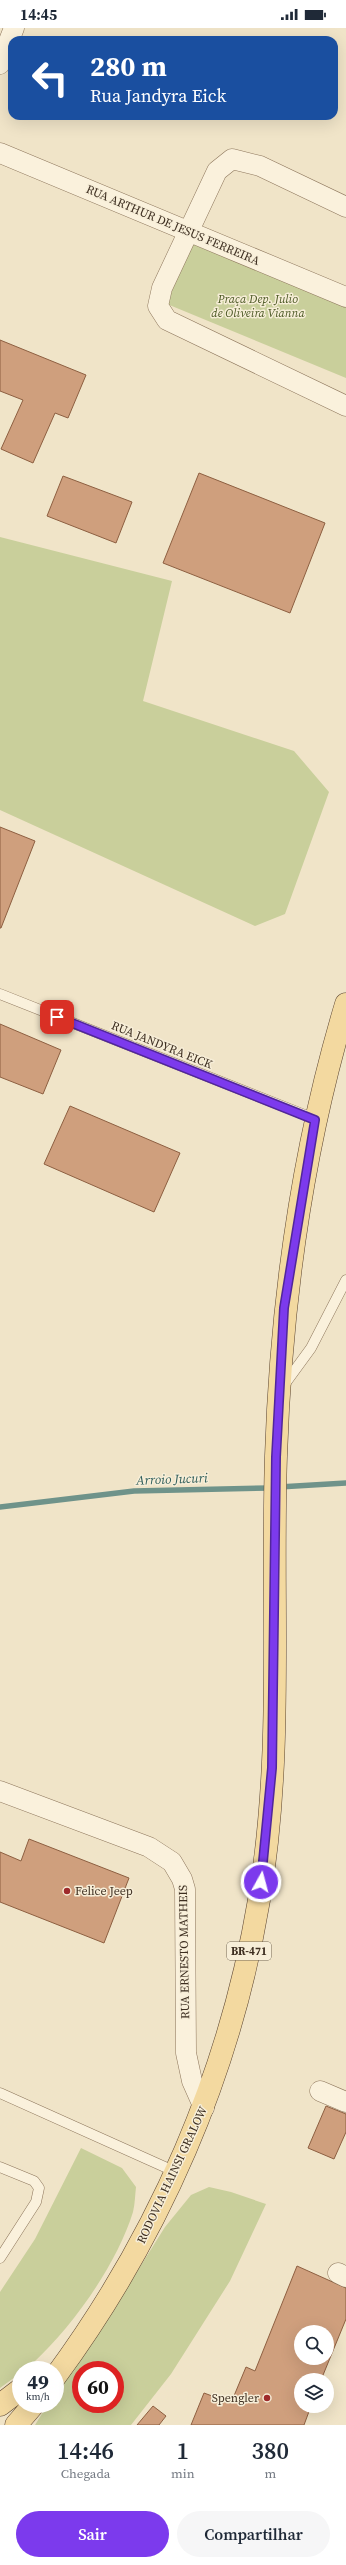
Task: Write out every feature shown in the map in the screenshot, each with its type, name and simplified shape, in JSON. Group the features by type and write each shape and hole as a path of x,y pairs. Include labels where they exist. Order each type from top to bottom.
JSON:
{"main road":[{"name":"RODOVIA HAINSI GRALOW","path":"64,2364 93,2324 129,2266 176,2172 204,2108 232,2017 248,1956 259,1898 272,1768 276,1457 284,1308 315,1120 339,1050 346,1004"},
{"path":"50,2361 75,2337 93,2324"},
{"path":"0,2404 12,2395"},
{"path":"16,2425 26,2413"},
{"path":"30,2425 35,2413"}],"street":[{"path":"0,64 8,43"},
{"name":"RUA ARTHUR DE JESUS FERREIRA","path":"0,153 346,297"},
{"path":"346,207 260,166 232,159 217,171 162,288 158,306 167,320 346,406"},
{"name":"RUA ERNESTO MATHEIS","path":"0,1791 149,1847 172,1862 182,1878 185,1889 186,2053 192,2081 204,2108"},
{"path":"320,2091 346,2102"}],"lane":[{"name":"RUA JANDYRA EICK","path":"0,994 315,1120"},
{"path":"280,1390 311,1348 346,1280"},
{"path":"0,2093 176,2172"},
{"path":"0,2167 34,2181 39,2188 36,2202 0,2258"}],"green space":[{"name":"Praça Dep. Julio de Oliveira Vianna","path":"190,243 346,307 346,378 167,304"},
{"path":"0,537 172,581 143,701 294,751 329,792 285,914 255,926 0,810"},
{"path":"81,2148 122,2168 136,2187 133,2212 126,2232 105,2273 92,2293 63,2331 35,2361 12,2361 12,2379 0,2388 0,2292 35,2239"},
{"path":"209,2187 231,2192 266,2204 230,2281 171,2374 131,2425 35,2425 42,2413 64,2413 64,2380 72,2368 72,2413 124,2413 124,2361 77,2361 128,2286 165,2227 191,2195"}],"building":[{"path":"0,340 86,375 68,418 55,413 33,463 1,449 23,400 0,391"},
{"path":"199,473 325,523 290,613 163,563"},
{"path":"63,476 132,502 116,543 47,516"},
{"path":"0,827 35,841 1,928 0,928"},
{"path":"0,1024 61,1050 43,1094 0,1077"},
{"path":"70,1106 180,1153 154,1212 44,1164"},
{"name":"Felice Jeep","path":"29,1839 129,1878 104,1943 0,1902 0,1852 21,1861"},
{"path":"326,2106 346,2114 346,2132 334,2159 308,2148"},
{"path":"297,2266 346,2288 346,2319 334,2348 334,2325 294,2325 294,2365 327,2365 324,2373 294,2373 294,2413 308,2413 304,2425 191,2425 204,2393 231,2403 246,2367 255,2371"},
{"path":"153,2406 166,2416 159,2425 137,2425"}],"waterway":[{"name":"Arroio Jucuri","path":"279,1487 346,1483"},
{"name":"Arroio Jucuri","path":"0,1507 134,1491 270,1488"}],"place":[{"name":"Felice Jeep","path":"67,1891"},
{"name":"Spengler","path":"267,2398"}],"route":[{"path":"57,1017 315,1120 284,1308 276,1457 272,1768 267,1835 261,1882"}]}
